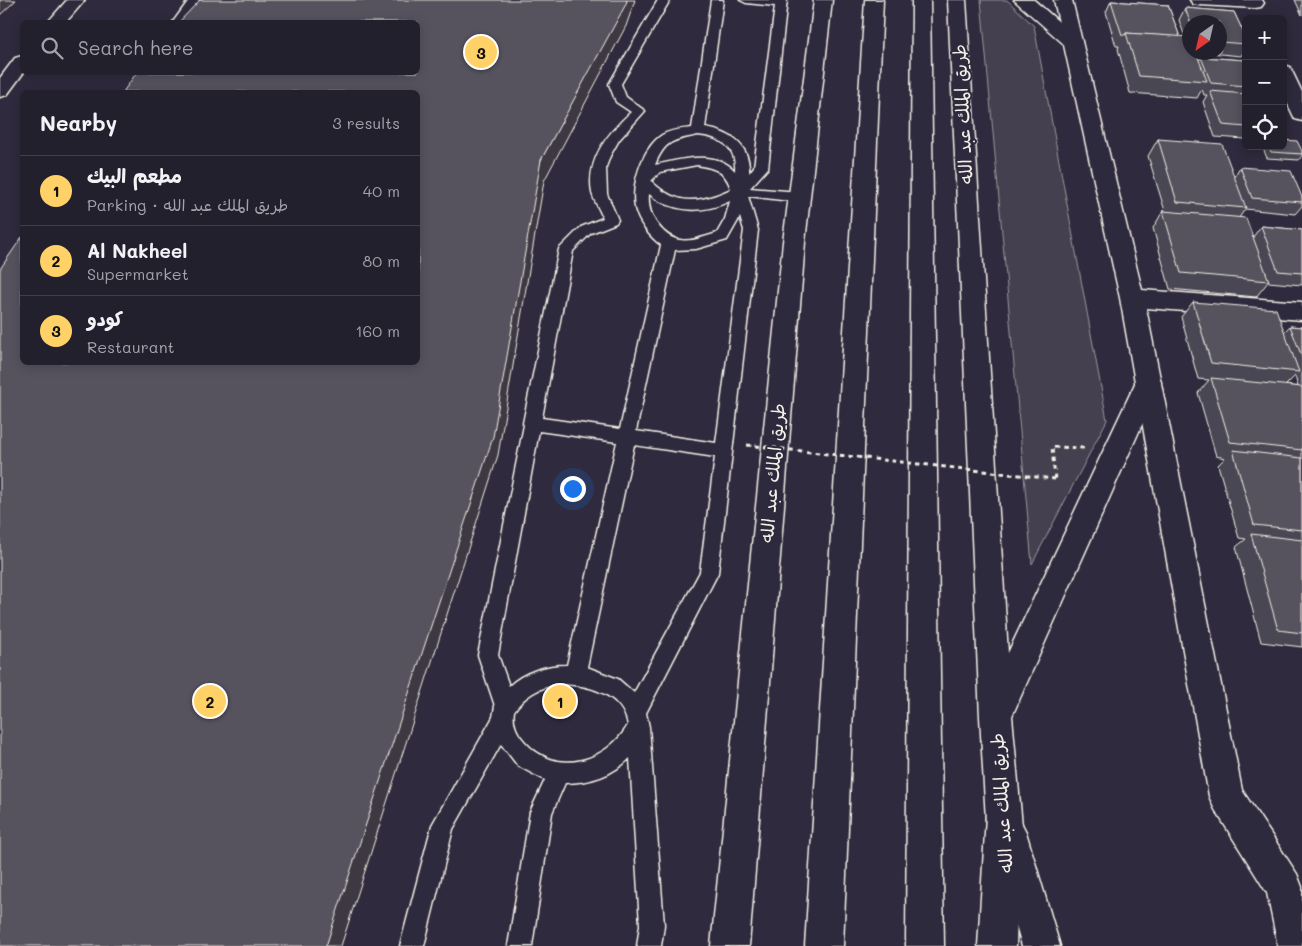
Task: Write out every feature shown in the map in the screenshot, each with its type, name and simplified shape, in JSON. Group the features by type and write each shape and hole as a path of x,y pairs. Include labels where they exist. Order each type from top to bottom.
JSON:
{"main road":[{"path":"59,20 76,0"},
{"name":"طريق الملك عبد الله","path":"730,946 799,197 823,0"},
{"path":"824,946 874,0"},
{"path":"921,0 925,946"},
{"name":"طريق الملك عبد الله","path":"957,0 996,717 1012,946"},
{"path":"1024,0 1073,42"},
{"path":"1063,0 1132,298 1226,796 1284,887 1297,946"},
{"path":"1199,0 1256,7"},
{"path":"1287,80 1302,115"},
{"path":"1132,298 1302,311"},
{"path":"996,717 1148,382"},
{"path":"997,946 1003,816"},
{"path":"1003,816 1041,946"}],"lane":[{"path":"180,20 195,0"},
{"path":"643,180 656,169 697,161 717,165 729,171 735,177 751,230 709,573 637,719 634,739 621,753 605,765 583,773 559,773 537,766 518,752 506,734 504,712 488,655 531,423 566,249 586,230 611,220 599,192 600,162 615,133 639,111 620,99 616,84 664,0"},
{"path":"698,131 717,0"},
{"path":"643,180 659,196 672,202 686,206 702,205 716,202 739,191 761,168 780,2 746,0"},
{"path":"698,131 712,132 732,142 743,159 733,217 722,237 690,246 669,243 655,233 642,208 643,180 655,150 668,137 698,131"},
{"path":"739,191 799,197"},
{"path":"575,674 669,243"},
{"path":"531,423 724,451"},
{"path":"412,946 443,826 504,712 519,688 561,673 585,675 606,684 625,697 637,719 652,925 649,946"},
{"path":"520,946 541,812 559,773"}],"path":[{"path":"747,445 1055,479 1052,447"}],"shaded area":[{"path":"981,0 1007,0 1034,26 1107,420 1032,564"}],"building":[{"path":"200,0 627,0 541,160 493,437 326,946 0,946 0,269 20,240 20,365 420,365 420,90 124,90 135,75 420,75 420,20 181,20"},
{"path":"1111,1 1168,5 1180,37 1126,33 1122,35"},
{"path":"1185,8 1234,12 1242,29 1242,44 1227,43 1227,15 1188,15"},
{"path":"1126,33 1182,36 1182,60 1199,60 1207,81 1139,76"},
{"path":"1202,60 1242,60 1242,86 1211,83"},
{"path":"1210,91 1242,94 1242,127 1223,125"},
{"path":"1158,139 1222,144 1246,208 1177,202"},
{"path":"1287,140 1297,141 1302,154 1271,152 1270,150 1287,150"},
{"path":"1240,167 1291,171 1302,197 1302,202 1252,198"},
{"path":"1163,211 1246,218 1269,281 1181,273"},
{"path":"1261,226 1302,230 1302,273 1278,271"},
{"path":"1193,302 1276,309 1299,372 1211,363"},
{"path":"1290,326 1302,327 1302,357"},
{"path":"1211,378 1302,387 1302,450 1230,442"},
{"path":"1233,450 1302,458 1302,530 1254,525"},
{"path":"1251,534 1302,540 1302,633 1278,630"}],"place":[{"name":"كودو","path":"481,52"},
{"name":"Al Nakheel","path":"210,701"},
{"name":"مطعم البيك","path":"560,701"}]}
